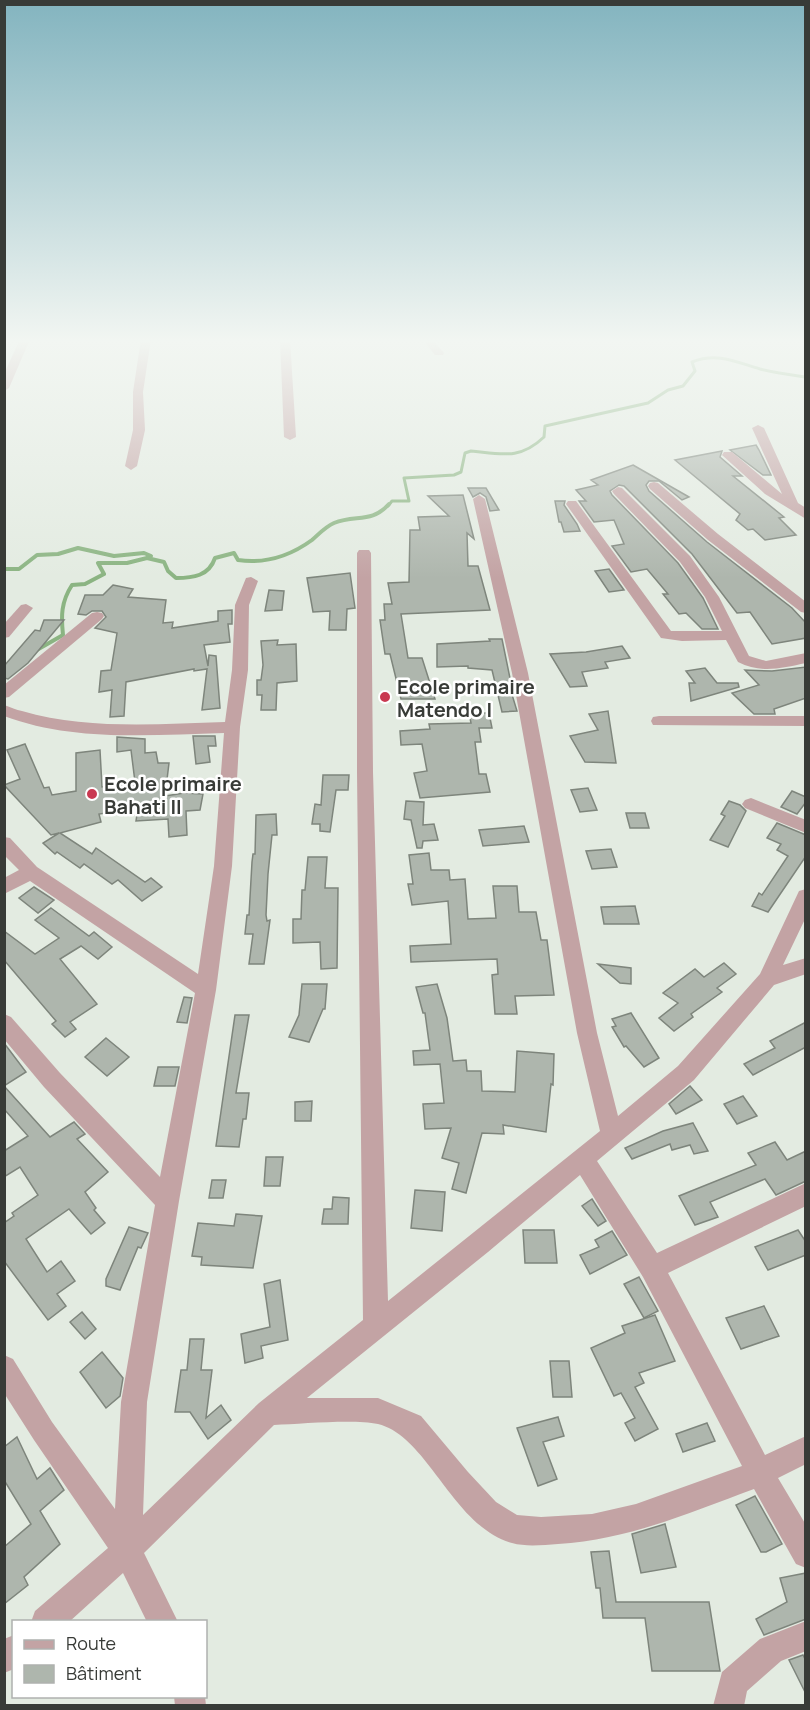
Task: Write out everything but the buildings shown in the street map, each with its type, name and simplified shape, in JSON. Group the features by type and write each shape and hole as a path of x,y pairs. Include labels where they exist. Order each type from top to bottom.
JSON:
{"street":[{"path":"131,466 139,430 139,419"},
{"path":"289,419 290,437"},
{"path":"758,428 792,503"},
{"path":"728,455 770,491 792,503 806,515"},
{"path":"654,486 713,537 806,609"},
{"path":"618,491 685,559 712,597 743,659 751,665 764,666 806,658"},
{"path":"479,500 520,673 587,1033 612,1136"},
{"path":"572,504 666,635 682,638 730,635"},
{"path":"364,553 365,772 376,1326"},
{"path":"127,1550 134,1402 167,1201 206,990 223,866 232,727 240,670 242,605 251,581"},
{"path":"4,634 26,608"},
{"path":"4,693 97,616"},
{"path":"4,710 16,716 65,726 156,730 232,727"},
{"path":"659,721 806,722"},
{"path":"751,804 806,827"},
{"path":"4,843 31,872 206,990"},
{"path":"4,887 31,872"},
{"path":"48,1620 127,1550 268,1413 583,1160 686,1074 767,979 806,896"},
{"path":"767,979 806,966"},
{"path":"4,1023 52,1080 167,1201"},
{"path":"583,1160 652,1268 760,1473 806,1554"},
{"path":"652,1268 806,1194"},
{"path":"4,1368 43,1431 127,1550 162,1620"},
{"path":"268,1413 378,1411 412,1425 458,1482 486,1512 513,1529 541,1531 592,1528 636,1518 760,1473 806,1449"},
{"path":"728,1706 733,1683 771,1650 806,1636"}],"waterway":[{"path":"388,506 392,501 409,501 404,478 454,475 461,472 465,453 471,451 501,454 519,452 544,437 545,426 577,419"},
{"path":"35,651 63,635 63,609 68,591 72,585 85,584 104,574 98,563 127,563 147,558 164,562 168,571 176,578 200,575 209,569 215,558 234,553 238,560 258,561 277,558 304,546 334,523 376,514 389,504"},
{"path":"4,569 19,569 37,555 58,554 78,548 114,556 144,553 151,556"}],"place":[{"name":"Ecole primaire Matendo I","path":"385,697"},
{"name":"Ecole primaire Bahati II","path":"92,794"}]}
